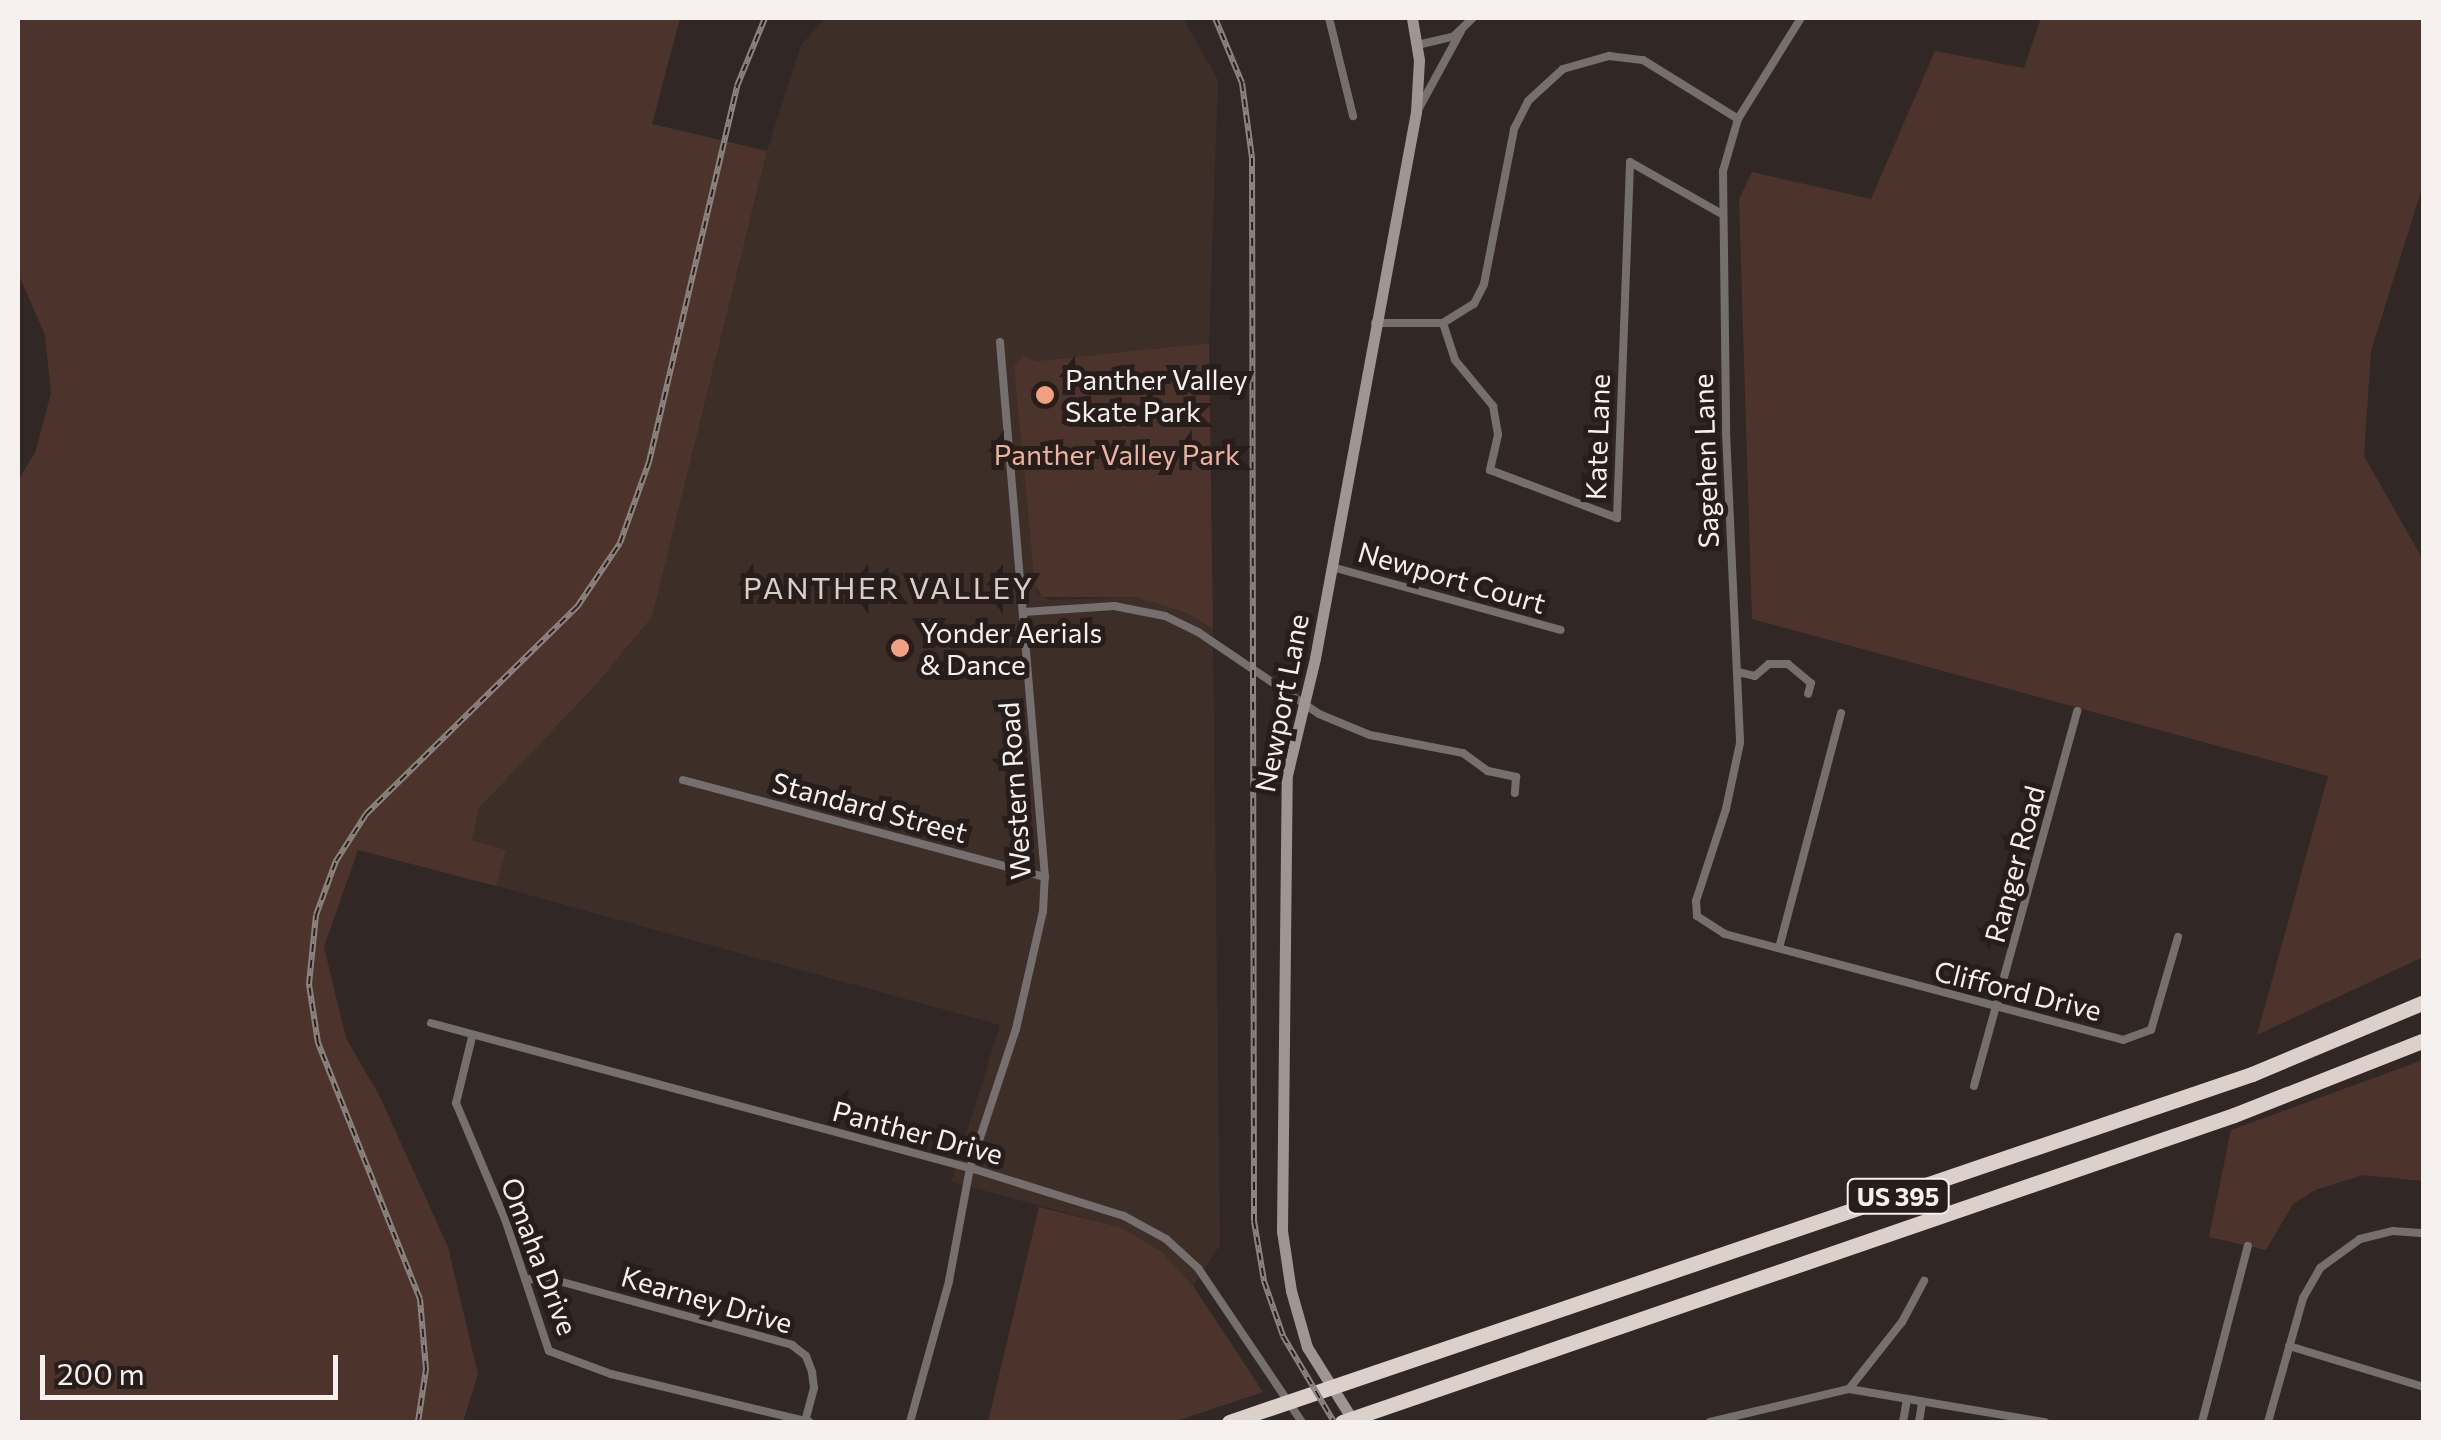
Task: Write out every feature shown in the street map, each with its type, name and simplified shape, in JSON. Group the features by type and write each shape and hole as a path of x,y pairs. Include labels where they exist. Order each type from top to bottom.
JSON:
{"highway":[{"name":"US 395","path":"1229,1422 2235,1080 2424,1002"},
{"name":"US 395","path":"1342,1422 2234,1115 2424,1040"}],"street":[{"path":"1329,18 1353,116"},
{"name":"Newport Lane","path":"1354,1422 1308,1347 1291,1292 1282,1231 1287,774 1332,567 1416,112 1417,46 1412,18"},
{"path":"1416,112 1461,31 1473,18"},
{"name":"Sagehen Lane","path":"1697,916 1696,901 1738,762 1720,213 1726,152 1738,119 1801,18"},
{"path":"1417,46 1461,31"},
{"path":"1375,323 1444,323 1466,312 1480,294 1514,129 1528,101 1551,77 1592,58 1643,60 1738,119"},
{"name":"Kate Lane","path":"1444,323 1455,360 1493,406 1498,434 1490,470 1617,518 1630,162 1720,213"},
{"name":"Western Road","path":"910,1422 949,1281 970,1168 1032,970 1045,877 1000,342"},
{"name":"Newport Court","path":"1332,567 1560,630"},
{"path":"1024,612 1114,606 1154,612 1190,627 1252,672 1345,726 1463,753 1488,771 1516,777 1515,794"},
{"path":"1738,672 1755,676 1769,664 1788,664 1811,684 1808,694"},
{"name":"Ranger Road","path":"1974,1086 2078,711"},
{"path":"1779,948 1841,713"},
{"name":"Standard Street","path":"682,780 1045,877"},
{"name":"Clifford Drive","path":"1697,916 1718,932 2123,1040 2151,1030 2178,937"},
{"name":"Panther Drive","path":"431,1024 970,1168 1107,1209 1178,1248 1218,1295 1302,1422"},
{"name":"Omaha Drive","path":"472,1036 456,1103 527,1279 549,1351 611,1374 807,1422"},
{"path":"2268,1422 2303,1298 2332,1256 2375,1234 2424,1233"},
{"path":"2202,1422 2248,1246"},
{"name":"Kearney Drive","path":"527,1279 556,1280 792,1344 806,1356 812,1372 814,1388 807,1422"},
{"path":"1849,1389 1902,1322 1924,1281"},
{"path":"2289,1346 2424,1387"},
{"path":"1710,1422 1849,1389 2020,1421 2046,1422"},
{"path":"1903,1422 1907,1399"},
{"path":"1919,1422 1922,1402"}],"shaded area":[{"path":"826,18 1183,18 1218,80 1209,343 1037,361 1023,356 1014,368 1037,593 1049,600 1136,597 1187,613 1213,629 1220,1245 1193,1286 1161,1251 1120,1227 951,1182 1000,1025 496,886 505,850 472,840 479,808 595,686 652,617 767,151 801,45"}],"green space":[{"path":"18,18 680,18 652,124 767,151 652,617 595,686 479,808 472,840 506,850 496,886 358,850 324,947 346,1038 380,1097 448,1247 478,1374 463,1422 18,1422 18,480 35,453 51,393 45,335 18,273"},
{"path":"2041,18 2423,18 2423,185 2371,351 2364,456 2423,560 2423,957 2257,1035 2328,776 1752,619 1739,199 1752,172 1871,199 1935,51 2024,68"},
{"name":"Panther Valley Park","path":"1209,343 1213,629 1187,613 1136,597 1042,597 1035,585 1014,367 1023,356 1037,361"},
{"path":"2423,1060 2423,1181 2363,1175 2315,1190 2293,1204 2266,1250 2209,1237 2231,1130"},
{"path":"1039,1207 1120,1227 1161,1251 1193,1286 1263,1392 1173,1422 988,1422"}],"railway":[{"path":"418,1422 426,1369 420,1299 318,1043 309,984 316,915 336,861 366,814 577,607 620,543 649,462 737,86 765,18"},
{"path":"1215,18 1242,83 1252,158 1254,1221 1264,1281 1283,1336 1334,1422"}],"place":[{"name":"Panther Valley Skate Park","path":"1045,395"},
{"name":"Yonder Aerials & Dance","path":"900,648"}],"district":[{"name":"PANTHER VALLEY","path":"889,587"}]}
